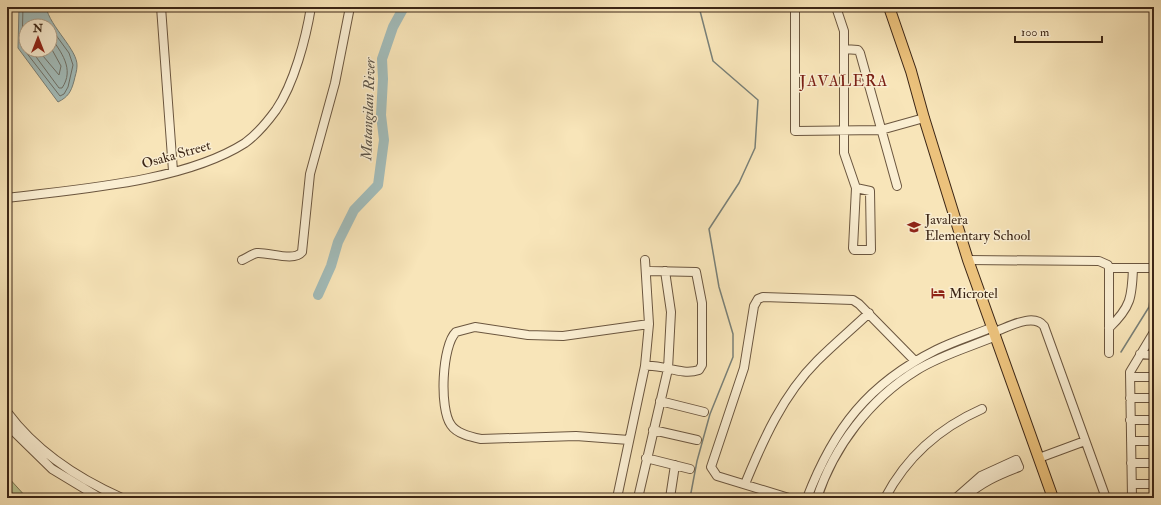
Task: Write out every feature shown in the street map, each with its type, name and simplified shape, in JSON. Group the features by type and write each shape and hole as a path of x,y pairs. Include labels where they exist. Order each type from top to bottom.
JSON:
{"main road":[{"path":"889,7 912,71 924,118 968,260 1053,498"}],"street":[{"path":"161,7 173,171"},
{"name":"Osaka Street","path":"7,198 118,183 173,171 205,162 229,152 246,142 277,109 292,75 311,7"},
{"path":"242,260 257,253 285,257 298,255 302,252 310,174 335,83 350,7"},
{"path":"795,7 794,129 797,131 881,130 924,118"},
{"path":"836,7 844,28 844,153 856,188 854,250 870,250 870,191 856,188"},
{"path":"844,49 860,51 897,186"},
{"path":"617,498 645,366 649,324 645,260"},
{"path":"968,260 1099,260 1108,265 1109,353"},
{"path":"1109,268 1153,268"},
{"path":"1109,328 1122,314 1131,298 1133,268"},
{"path":"645,366 657,365 668,369 691,372 701,369 704,332 702,303 696,272 650,271"},
{"path":"638,498 646,458 668,369 670,312 665,271"},
{"path":"789,498 717,476 712,467 744,368 755,302 763,297 847,299 859,304 869,313 915,361"},
{"path":"746,484 759,450 777,415 798,383 816,361 869,313"},
{"path":"807,498 825,455 841,429 861,405 884,383 915,361 937,350 1029,320 1041,323 1106,498"},
{"path":"629,440 576,436 481,439 459,432 451,425 444,410 448,344 456,332 475,327 528,335 563,336 649,324"},
{"path":"817,498 835,458 867,411 892,388 917,370 994,332"},
{"path":"1132,498 1130,377 1132,366 1154,332"},
{"path":"1140,354 1154,355"},
{"path":"1130,377 1154,377"},
{"path":"1130,398 1154,398"},
{"path":"660,401 704,412"},
{"path":"884,498 903,468 929,440 963,418 982,409"},
{"path":"7,412 42,449 59,463 93,484 122,498"},
{"path":"1130,420 1154,420"},
{"path":"7,425 52,469 100,498"},
{"path":"653,430 697,440"},
{"path":"1131,441 1154,440"},
{"path":"1039,458 1085,441"},
{"path":"646,458 690,469"},
{"path":"956,498 981,476 1016,460 1019,467 998,475 972,490 964,498"},
{"path":"1131,463 1154,463"},
{"path":"670,498 675,465"},
{"path":"1132,484 1154,484"}],"green space":[{"path":"7,476 27,498 7,498"}],"water":[{"path":"19,7 46,7 51,18 19,18"},
{"path":"58,30 73,53 77,68 70,91 67,96 58,102 25,58 58,58"}],"waterway":[{"name":"Matangilan River","path":"318,295 331,266 338,242 354,210 378,185 384,140 381,115 383,79 382,59 393,27 404,7"},
{"path":"690,498 697,461 710,414 733,357 733,334 719,287 709,229 739,183 755,148 758,100 713,61 699,7"},
{"path":"1121,352 1149,307 1154,271"}],"place":[{"name":"Javalera Elementary School","path":"914,227"},
{"name":"Microtel","path":"938,293"}],"district":[{"name":"JAVALERA","path":"844,80"}]}
